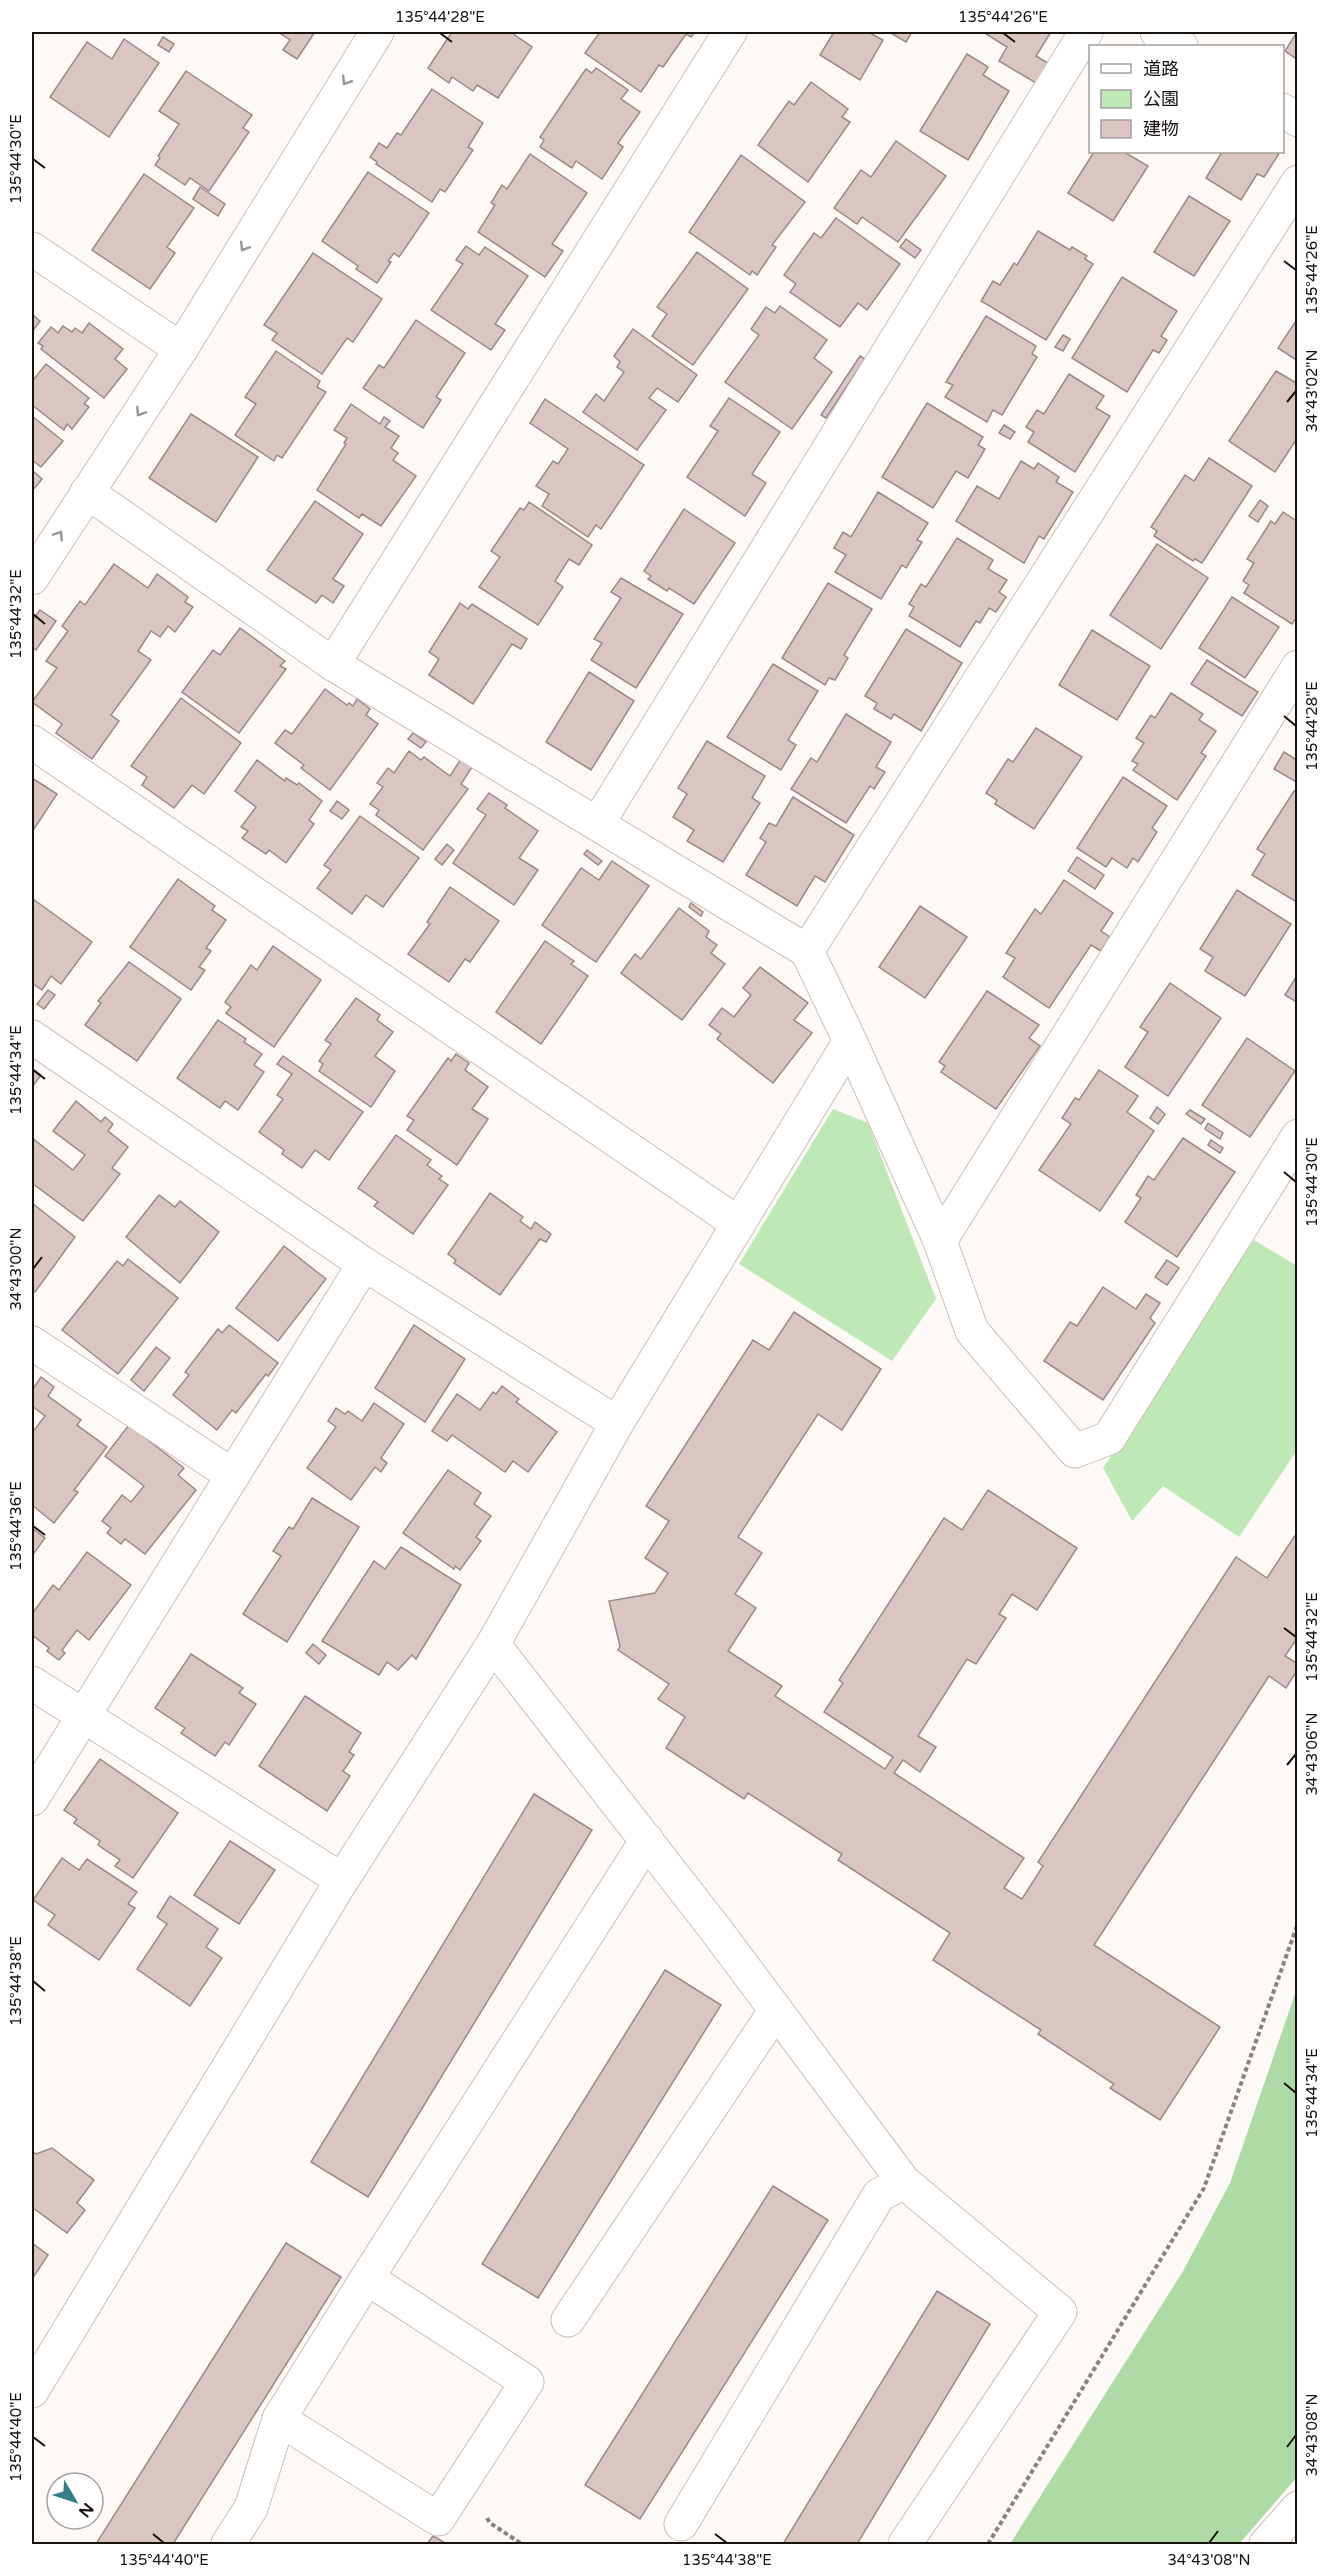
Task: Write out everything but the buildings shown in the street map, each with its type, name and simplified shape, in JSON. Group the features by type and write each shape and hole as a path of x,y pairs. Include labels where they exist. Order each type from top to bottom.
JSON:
{"street":[{"path":"32,578 181,349 377,32"},
{"path":"333,664 730,32"},
{"path":"598,823 1086,32"},
{"path":"1157,32 1179,45"},
{"path":"1284,111 1298,120"},
{"path":"807,951 1298,182"},
{"path":"32,249 181,349"},
{"path":"87,492 333,664 807,951 940,1241 972,1331 1075,1451 1109,1438 1298,1137"},
{"path":"940,1241 1298,667"},
{"path":"32,742 739,1224"},
{"path":"32,1037 364,1264 617,1423"},
{"path":"36,2374 342,1880 493,1644 617,1423 850,1041"},
{"path":"32,1799 364,1264"},
{"path":"32,1343 232,1475"},
{"path":"493,1644 647,1840 904,2182 1060,2312 905,2544"},
{"path":"32,1683 342,1880"},
{"path":"228,2544 251,2508 279,2419 647,1840"},
{"path":"568,2320 776,2010"},
{"path":"681,2524 879,2195 904,2182"},
{"path":"279,2419 438,2519 527,2382 367,2278"},
{"path":"1266,2544 1298,2508"}],"path":[{"path":"988,2544 1204,2188 1298,1923"}],"green space":[{"path":"833,1109 868,1123 936,1299 892,1361 739,1264"},
{"path":"1254,1240 1297,1266 1297,1450 1239,1537 1163,1486 1132,1521 1103,1468"},
{"path":"1297,1988 1297,2477 1239,2544 1010,2544 1182,2273 1230,2183"}]}
